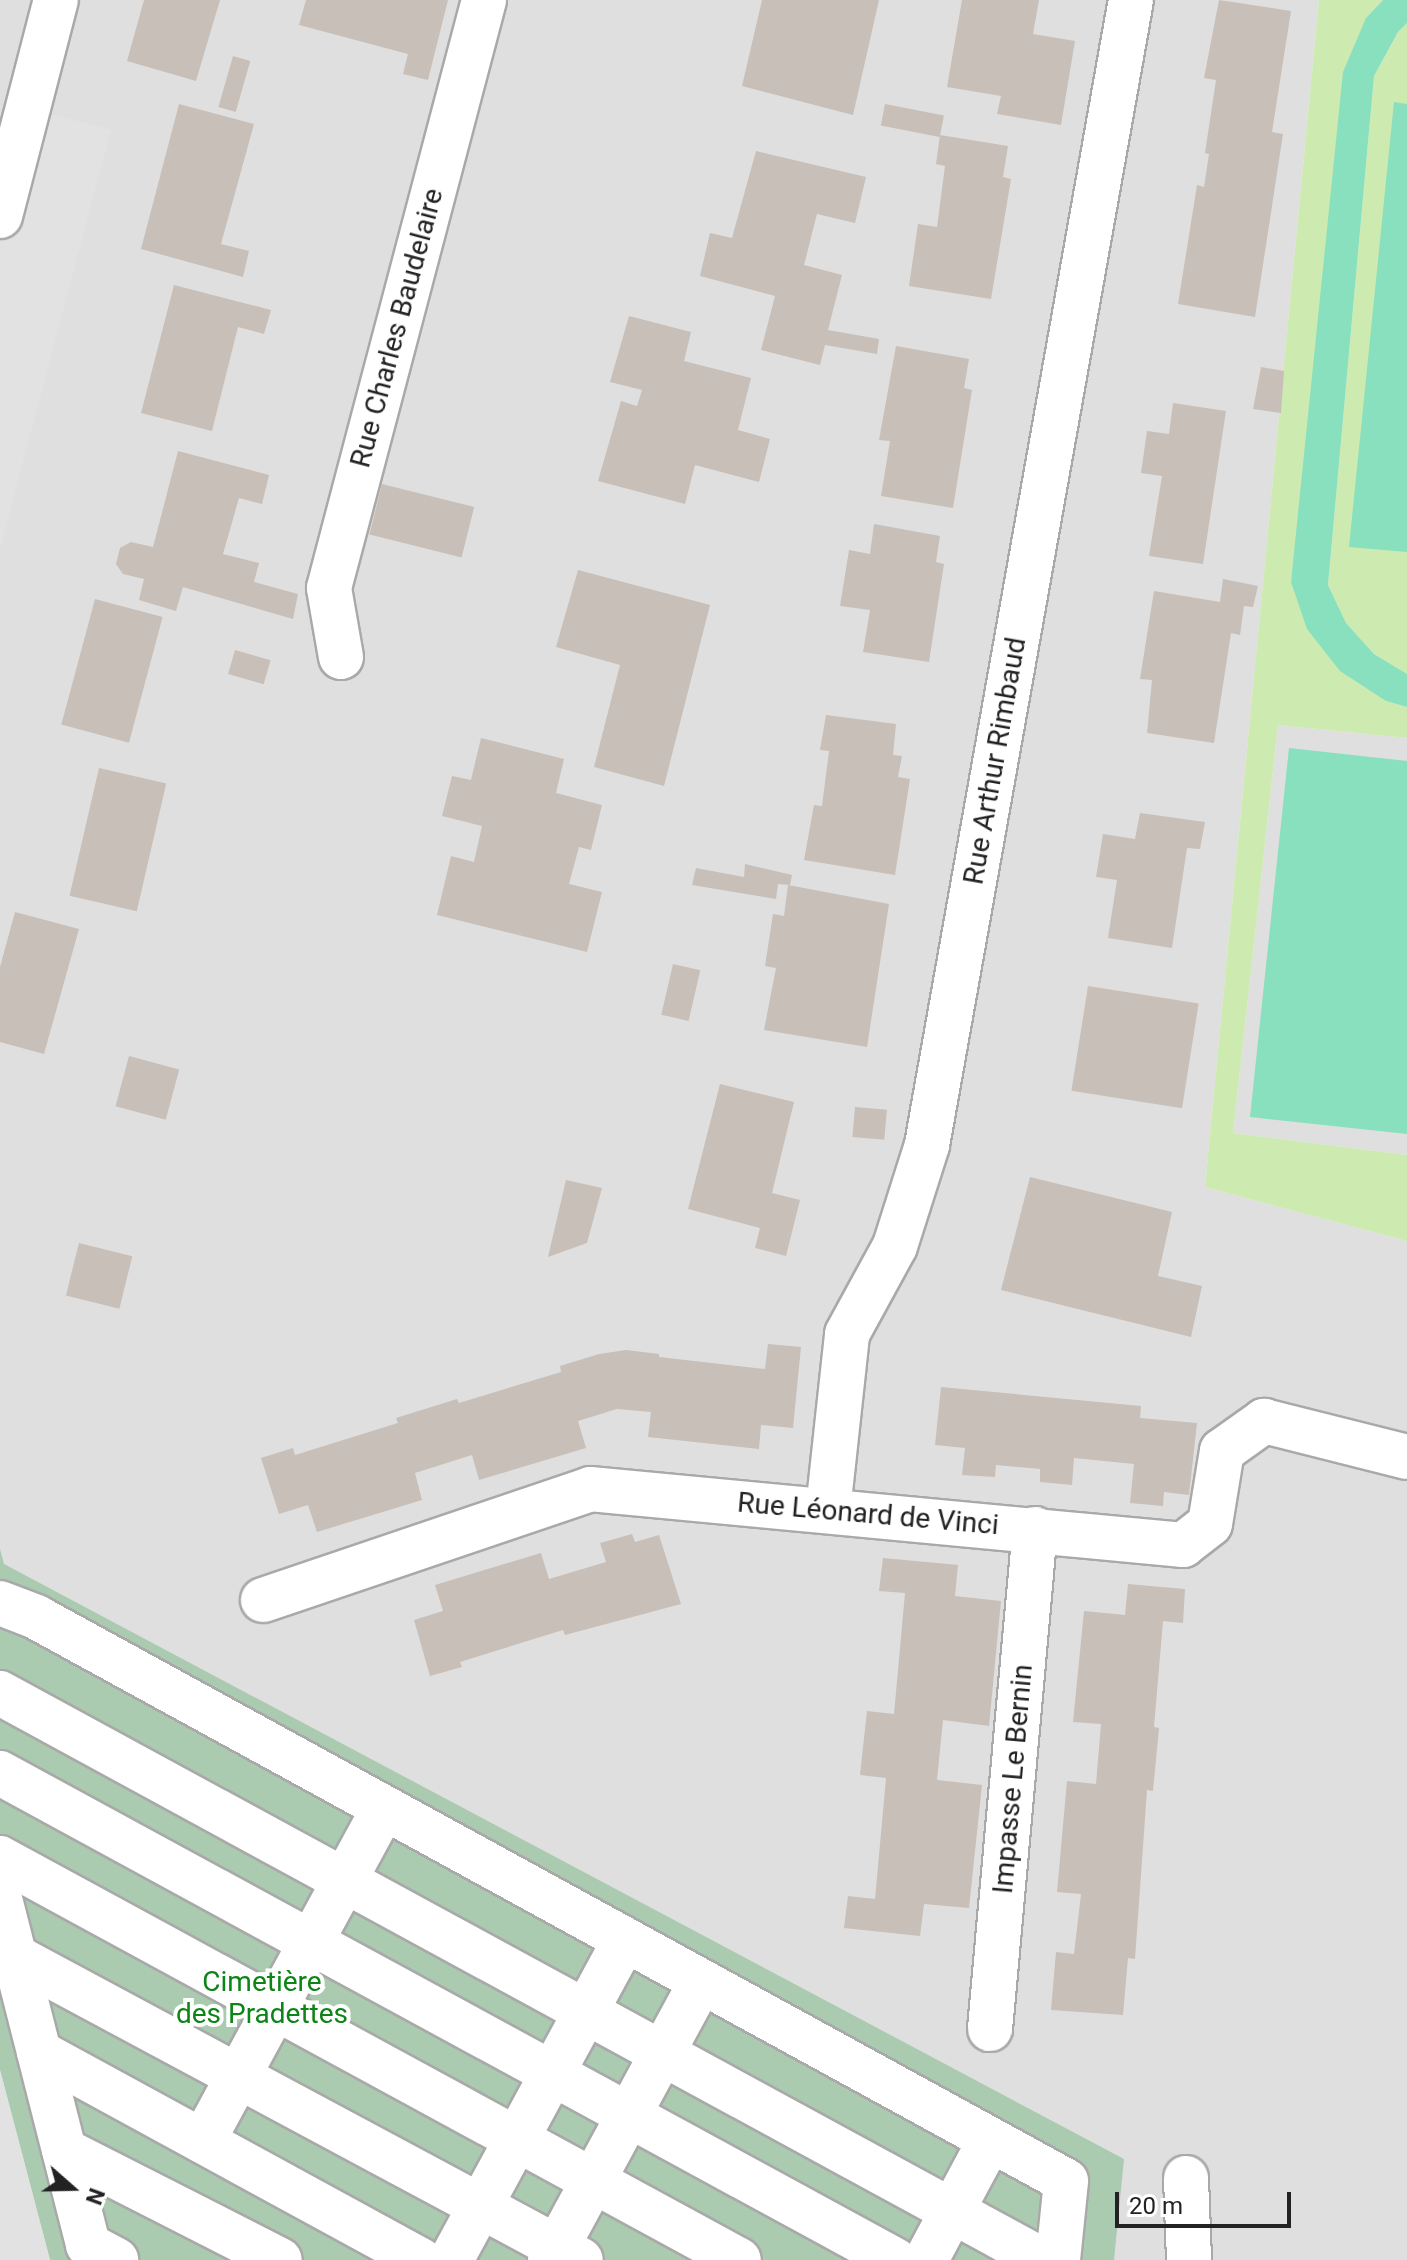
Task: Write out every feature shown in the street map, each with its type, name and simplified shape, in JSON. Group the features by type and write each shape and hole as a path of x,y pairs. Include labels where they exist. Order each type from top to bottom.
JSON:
{"street":[{"path":"0,216 56,0"},
{"name":"Rue Charles Baudelaire","path":"341,657 329,588 484,0"},
{"name":"Rue Arthur Rimbaud","path":"828,1510 847,1334 895,1246 927,1145 1131,0"},
{"name":"Rue Léonard de Vinci","path":"263,1600 590,1489 1183,1545 1210,1524 1222,1451 1264,1421 1407,1457"},
{"name":"Impasse Le Bernin","path":"990,2029 1035,1529"},
{"path":"0,1603 36,1617 1066,2181 1058,2260"},
{"path":"0,1693 1042,2260"},
{"path":"0,1773 895,2260"},
{"path":"203,2141 384,1808"},
{"path":"0,1858 739,2260"},
{"path":"0,1899 64,2150 99,2255"},
{"path":"451,2260 625,1940"},
{"path":"14,1956 239,2074 480,2206 563,2256 593,2181 701,1982"},
{"path":"39,2052 421,2260"},
{"path":"926,2260 990,2140"},
{"path":"64,2150 280,2260"},
{"path":"1186,2178 1189,2260"}],"shaded area":[{"path":"0,0 1319,0 1205,1187 1407,1241 1407,2260 0,2260"},
{"path":"28,108 111,130 0,549 0,214"},
{"path":"1278,725 1407,738 1407,1155 1233,1133"},
{"path":"0,2070 50,2260 0,2260"}],"green space":[{"path":"1319,0 1383,0 1366,18 1291,582 1386,701 1407,707 1407,738 1278,725 1233,1133 1407,1155 1407,1241 1205,1187"},
{"path":"1383,0 1407,0 1407,23 1398,32 1374,76 1328,585 1346,623 1374,654 1407,674 1407,707 1386,701 1340,671 1307,629 1291,582 1343,72 1366,18"},
{"path":"1407,23 1407,674 1374,654 1346,623 1328,585 1374,76 1398,32"},
{"path":"1394,102 1407,104 1407,552 1349,547"},
{"path":"1289,748 1407,761 1407,1134 1250,1117"},
{"name":"Cimetière des Pradettes","path":"0,1549 4,1564 1124,2159 1114,2260 50,2260 0,2070"}],"building":[{"path":"144,0 220,0 196,81 127,61"},
{"path":"306,0 448,0 428,80 403,74 408,54 299,25"},
{"path":"762,0 879,0 853,115 742,86"},
{"path":"962,0 1039,0 1033,34 1075,41 1061,125 997,114 1001,96 947,87"},
{"path":"1219,0 1291,11 1272,132 1283,134 1255,317 1178,304 1197,185 1204,187 1209,154 1205,153 1216,80 1204,78"},
{"path":"233,56 250,61 236,112 218,107"},
{"path":"179,104 254,124 221,244 249,251 243,277 141,249"},
{"path":"885,104 944,115 940,137 881,126"},
{"path":"940,135 1008,146 1003,177 1011,179 991,299 909,286 918,224 937,227 945,166 936,164"},
{"path":"756,151 866,177 855,223 817,214 804,265 842,275 828,330 879,339 877,354 825,345 820,365 761,350 775,296 700,276 710,233 732,238"},
{"path":"174,285 271,310 264,334 238,327 212,431 141,413"},
{"path":"629,316 691,332 684,361 751,378 738,430 770,439 759,482 695,465 685,504 598,481 621,401 637,406 642,390 610,382"},
{"path":"896,346 969,359 964,388 972,390 953,508 881,496 890,441 879,440"},
{"path":"1261,367 1284,371 1281,413 1253,409"},
{"path":"1173,403 1226,411 1203,564 1149,556 1162,476 1141,473 1147,431 1169,434"},
{"path":"178,451 269,475 262,504 239,498 223,554 259,563 254,582 298,594 293,619 183,587 176,611 139,600 144,579 123,574 116,564 120,548 131,542 153,547"},
{"path":"382,484 474,507 462,557 369,534"},
{"path":"874,524 940,536 936,562 944,564 929,662 863,652 870,610 840,606 849,550 870,554"},
{"path":"578,570 710,605 664,786 594,767 620,665 556,647"},
{"path":"1223,579 1258,586 1253,607 1244,606 1240,635 1231,633 1214,743 1147,733 1152,680 1140,679 1154,591 1220,602"},
{"path":"95,599 163,617 129,743 61,725"},
{"path":"235,650 271,660 264,684 228,674"},
{"path":"826,715 896,724 893,755 902,756 898,777 910,779 895,875 804,860 814,805 822,806 829,751 820,750"},
{"path":"481,738 564,759 556,793 602,805 591,850 579,847 569,884 602,892 587,952 437,915 451,856 474,862 482,826 442,816 452,776 471,780"},
{"path":"99,768 166,784 137,911 70,896"},
{"path":"1140,813 1205,822 1200,849 1187,848 1172,948 1108,938 1117,880 1096,877 1103,834 1135,839"},
{"path":"745,864 792,875 790,885 778,884 776,899 692,885 696,868 744,877"},
{"path":"788,885 889,904 867,1047 764,1030 776,968 765,966 773,914 784,916"},
{"path":"15,912 79,929 44,1054 0,1042 0,967"},
{"path":"673,964 700,970 689,1021 661,1015"},
{"path":"1088,986 1199,1004 1182,1108 1071,1091"},
{"path":"129,1056 179,1069 166,1120 116,1106"},
{"path":"720,1084 794,1102 772,1193 800,1200 786,1256 755,1248 760,1228 688,1209"},
{"path":"855,1107 887,1110 884,1140 852,1137"},
{"path":"1030,1177 1172,1212 1158,1276 1202,1286 1191,1337 1001,1290"},
{"path":"566,1180 602,1188 587,1243 548,1257"},
{"path":"79,1243 132,1256 119,1309 66,1295"},
{"path":"768,1344 801,1347 793,1428 761,1425 759,1449 648,1437 651,1412 617,1409 578,1421 586,1448 479,1480 472,1455 415,1473 422,1500 317,1532 308,1505 279,1514 261,1458 293,1448 295,1455 398,1423 396,1418 457,1399 459,1403 561,1372 560,1366 599,1354 626,1350 659,1354 659,1357 765,1369"},
{"path":"941,1387 1141,1406 1140,1418 1197,1423 1189,1495 1164,1492 1163,1506 1130,1503 1134,1464 1074,1458 1072,1485 1040,1482 1040,1469 996,1465 995,1477 962,1475 965,1448 935,1445"},
{"path":"632,1534 635,1542 659,1535 681,1604 565,1635 563,1630 460,1662 462,1667 430,1676 414,1620 443,1611 435,1585 541,1553 549,1579 606,1562 600,1543"},
{"path":"883,1558 958,1565 955,1596 1001,1601 989,1726 943,1720 937,1780 982,1785 969,1908 924,1904 920,1936 844,1928 848,1896 875,1899 886,1778 860,1775 867,1711 894,1714 905,1593 879,1591"},
{"path":"1128,1584 1185,1589 1183,1623 1163,1621 1154,1727 1159,1728 1153,1791 1147,1790 1135,1959 1128,1958 1123,2015 1051,2010 1056,1952 1074,1954 1081,1894 1057,1892 1067,1781 1096,1784 1101,1724 1073,1722 1084,1611 1125,1615"}]}
